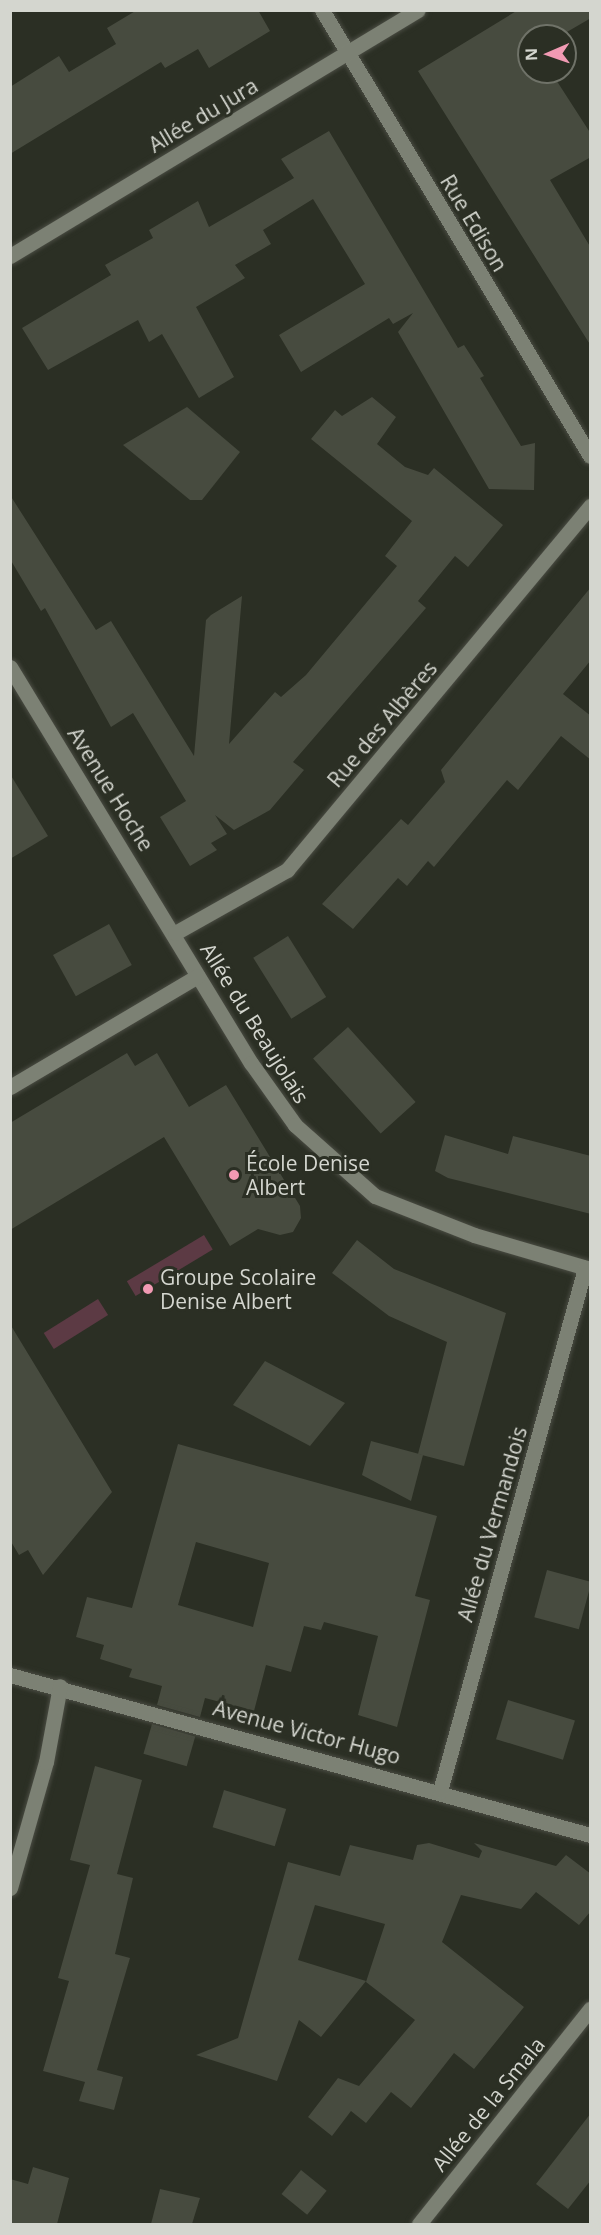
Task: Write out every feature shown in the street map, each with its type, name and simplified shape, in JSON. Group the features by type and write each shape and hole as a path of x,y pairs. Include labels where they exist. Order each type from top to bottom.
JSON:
{"street":[{"name":"Rue Edison","path":"322,10 591,456"},
{"name":"Allée du Jura","path":"10,256 418,10"},
{"name":"Rue des Albères","path":"175,933 287,870 591,506"},
{"name":"Avenue Hoche","path":"10,667 175,933"},
{"name":"Allée du Beaujolais","path":"175,933 198,976 295,1125 375,1196 474,1235 588,1269"},
{"path":"10,1087 198,976"},
{"name":"Allée du Vermandois","path":"440,1791 588,1269"},
{"name":"Avenue Victor Hugo","path":"10,1675 60,1686 591,1835"},
{"path":"10,1888 46,1762 60,1686"},
{"name":"Allée de la Smala","path":"419,2224 591,2009"}],"shaded area":[{"path":"204,1235 213,1250 136,1296 127,1281"},
{"path":"98,1299 108,1315 54,1349 44,1333"}],"building":[{"path":"137,10 258,10 270,31 209,68 198,49 165,68 161,62 10,154 10,87 59,56 69,72 116,44 107,28"},
{"path":"518,10 591,10 591,18 577,26 577,24 517,24 517,84 559,84 591,134 591,157 550,180 591,248 591,346 418,71"},
{"path":"329,131 458,348 464,345 484,376 480,378 521,446 535,443 534,490 489,489 398,332 413,313 393,324 389,318 301,372 279,335 365,284 313,199 263,230 271,244 235,265 245,278 196,307 234,377 199,398 162,334 149,342 138,320 48,370 22,328 111,275 105,265 153,238 149,230 198,201 209,227 294,178 281,159"},
{"path":"372,397 396,417 377,444 405,467 428,475 434,468 503,525 468,567 455,556 418,601 426,608 293,762 304,770 270,810 234,830 215,815 227,834 211,843 217,850 190,866 160,817 186,801 133,713 111,727 45,608 41,611 10,559 10,495 96,630 111,621 194,756 206,620 211,615 242,596 229,744 275,692 281,697 306,675 397,566 385,556 412,521 311,439 335,410 342,416"},
{"path":"187,407 240,452 202,500 190,500 123,445"},
{"path":"591,587 591,660 563,694 591,716 591,760 561,736 518,790 507,780 434,867 428,861 407,886 398,878 353,929 322,904 401,819 408,825 445,782 441,770"},
{"path":"10,774 48,836 10,859"},
{"path":"109,924 132,965 76,996 53,955"},
{"path":"288,936 326,997 291,1019 253,958"},
{"path":"348,1027 416,1102 381,1134 313,1058"},
{"name":"École Denise Albert","path":"127,1053 135,1066 157,1053 189,1107 226,1085 300,1206 301,1218 293,1232 280,1235 258,1229 230,1246 164,1137 10,1230 10,1123"},
{"path":"445,1135 508,1154 513,1136 591,1156 591,1214 448,1178 435,1171"},
{"path":"357,1240 394,1269 506,1313 464,1466 418,1454 447,1342 389,1316 332,1273"},
{"path":"10,1324 112,1492 43,1575 28,1550 19,1555 10,1540"},
{"path":"265,1361 345,1403 310,1446 233,1405"},
{"path":"371,1441 423,1455 411,1501 362,1475"},
{"path":"178,1444 437,1516 415,1596 430,1600 397,1727 358,1715 378,1636 324,1622 321,1630 304,1626 291,1672 266,1665 254,1711 205,1698 200,1717 157,1705 162,1686 129,1677 132,1669 100,1659 104,1645 76,1637 87,1597 132,1608","holes":["196,1542 269,1563 253,1627 178,1605"]},
{"path":"547,1570 590,1582 579,1629 534,1617"},
{"path":"508,1700 575,1720 563,1760 496,1739"},
{"path":"152,1724 195,1736 187,1766 143,1754"},
{"path":"95,1766 142,1780 117,1874 133,1878 115,1954 130,1958 97,2070 123,2077 114,2110 79,2101 85,2082 43,2071 69,1981 58,1978 90,1865 70,1860"},
{"path":"224,1790 286,1809 275,1846 213,1827"},
{"path":"429,1843 479,1858 482,1851 474,1843 556,1866 566,1855 591,1874 591,1911 579,1925 536,1892 521,1909 461,1895 442,1942 524,2007 474,2069 454,2053 411,2108 391,2092 366,2123 351,2111 332,2136 308,2117 338,2078 359,2086 415,2020 366,1982 385,1924 315,1905 298,1960 366,1981 321,2037 299,2020 277,2081 196,2055 238,2038 288,1862 340,1876 350,1845 413,1860 417,1845"},
{"path":"591,2113 591,2180 568,2209 536,2184"},
{"path":"33,2167 69,2178 57,2224 10,2224 10,2179 28,2184"},
{"path":"301,2170 327,2191 307,2215 281,2194"},
{"path":"160,2189 200,2198 192,2224 151,2224"}],"place":[{"name":"École Denise Albert","path":"234,1175"},
{"name":"Groupe Scolaire Denise Albert","path":"148,1289"}]}
